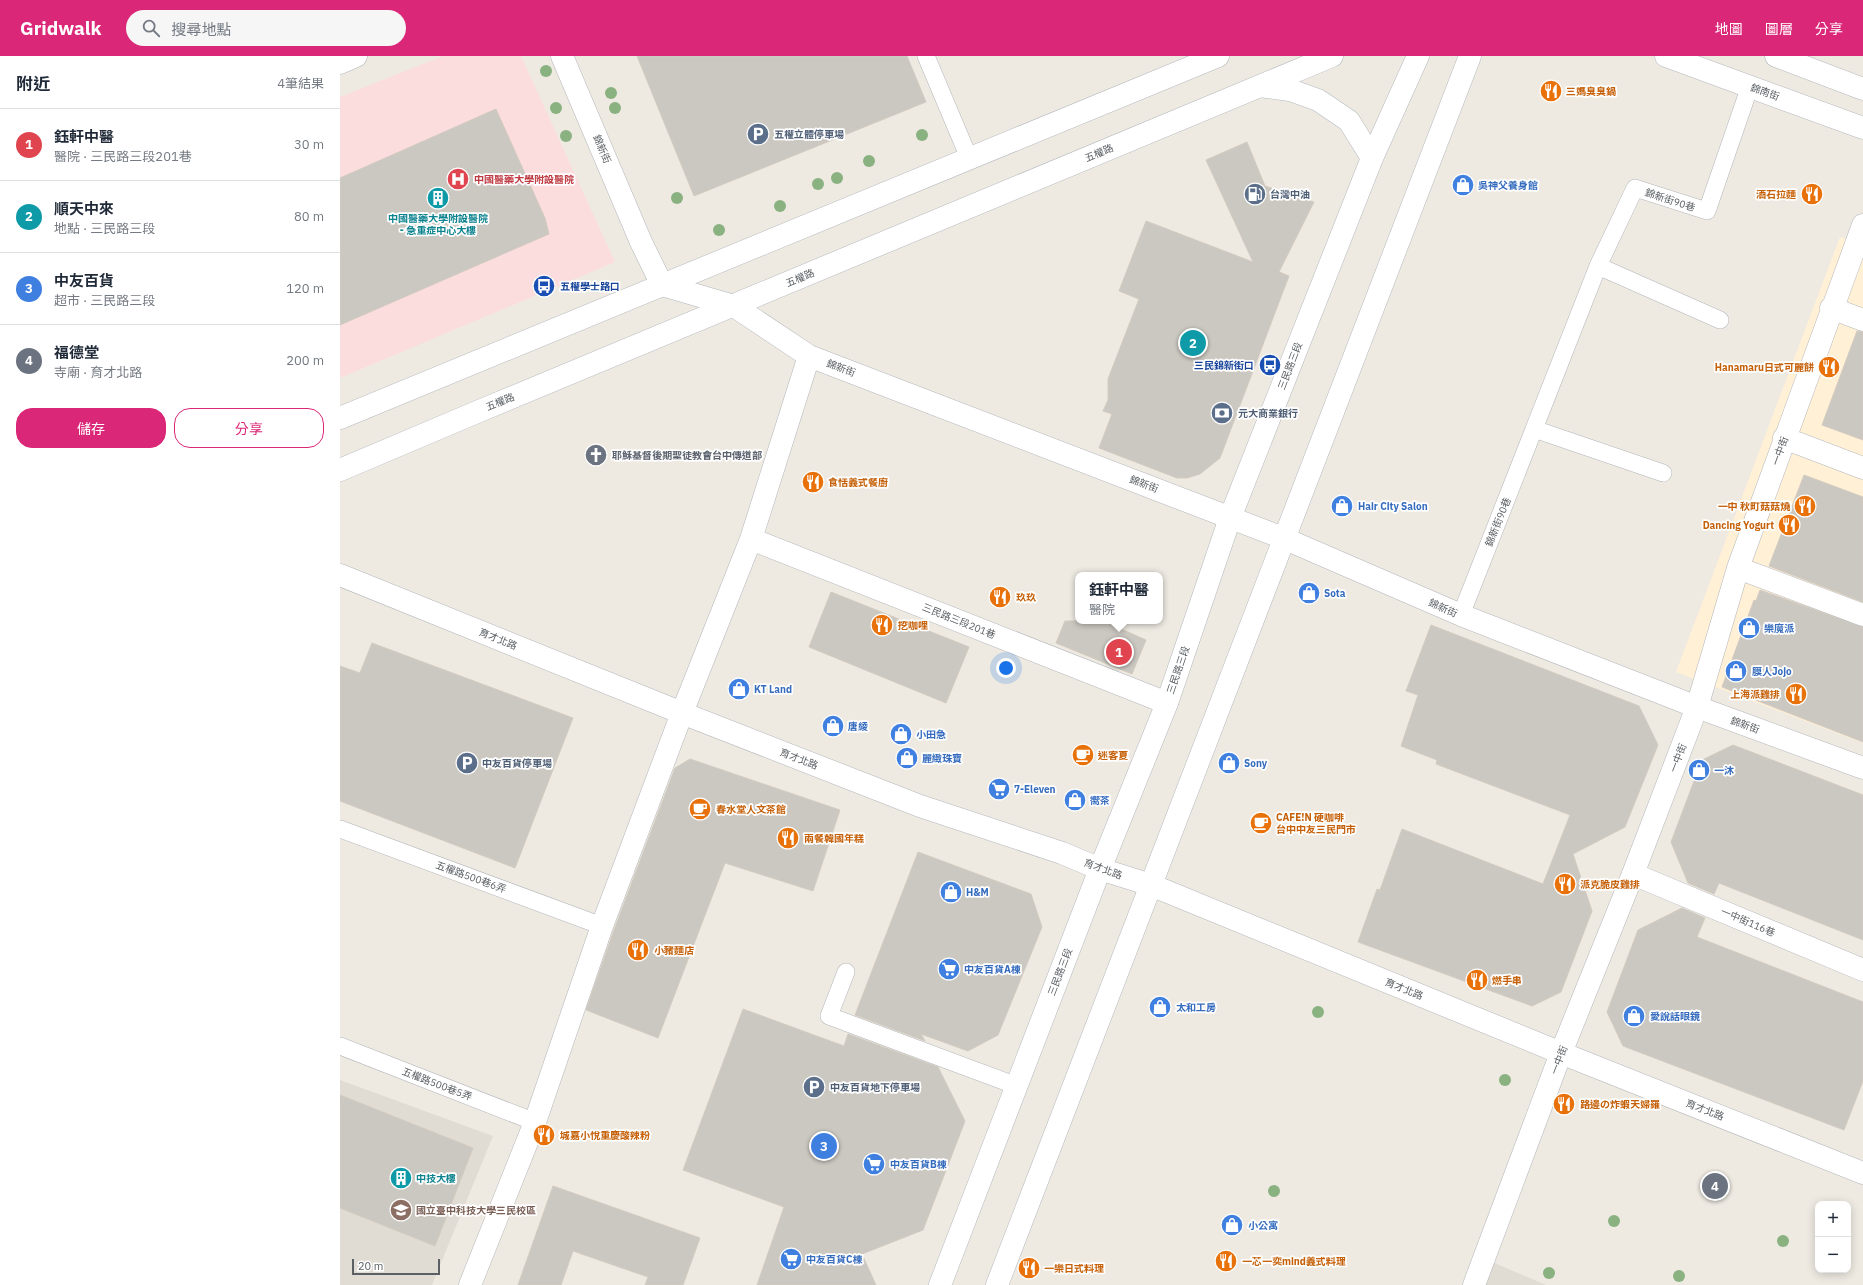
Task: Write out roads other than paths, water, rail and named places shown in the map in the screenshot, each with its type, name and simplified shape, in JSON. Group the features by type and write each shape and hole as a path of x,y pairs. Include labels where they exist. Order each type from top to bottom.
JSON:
{"street":[{"path":"340,63 356,56"},
{"name":"錦新街","path":"562,56 643,247 662,285 734,306 810,356 1283,538 1461,615 1697,707 1863,768"},
{"path":"340,418 1218,56"},
{"name":"五權路","path":"340,470 1332,56"},
{"name":"三民路三段","path":"940,1285 1100,869 1167,703 1230,518 1372,158 1418,56"},
{"path":"999,1284 1283,538 1470,56"},
{"name":"錦南街","path":"1666,56 1863,128"},
{"path":"1776,56 1863,90"},
{"path":"1260,86 1290,90 1318,100 1348,121 1372,158"},
{"name":"一中街","path":"1474,1285 1561,1053 1633,874 1697,707 1738,568 1831,308 1863,225"},
{"path":"1831,308 1863,320"},
{"path":"470,1285 535,1122 602,926 682,713 751,539 810,356"},
{"path":"1784,438 1863,468"},
{"name":"三民路三段201巷","path":"751,539 1167,703"},
{"path":"1738,568 1863,615"},
{"name":"育才北路","path":"340,575 682,713 920,806 1062,853 1100,869 1151,885 1561,1053 1863,1172"},
{"name":"一中街116巷","path":"1633,874 1863,970"}],"lane":[{"path":"926,56 969,158"},
{"name":"錦新街90巷","path":"1461,615 1598,266 1635,188 1707,211 1750,86"},
{"path":"1598,266 1720,320"},
{"path":"1534,429 1663,473"},
{"name":"五權路500巷6弄","path":"340,829 602,926"},
{"path":"846,972 829,1016 1017,1086"},
{"name":"五權路500巷5弄","path":"340,1046 535,1122"}],"place":[{"name":"三媽臭臭鍋","path":"1551,91"},
{"name":"五權立體停車場","path":"758,134"},
{"name":"中國醫藥大學附設醫院","path":"458,179"},
{"name":"吳神父養身館","path":"1463,185"},
{"name":"台灣中油","path":"1255,194"},
{"name":"酒石拉麵","path":"1812,194"},
{"name":"中國醫藥大學附設醫院 - 急重症中心大樓","path":"438,198"},
{"name":"五權學士路口","path":"544,286"},
{"name":"順天中來","path":"1193,343"},
{"name":"三民錦新街口","path":"1270,365"},
{"name":"Hanamaru日式可麗餅","path":"1829,367"},
{"name":"元大商業銀行","path":"1222,413"},
{"name":"耶穌基督後期聖徒教會台中傳道部","path":"596,455"},
{"name":"食恬義式餐廚","path":"813,482"},
{"name":"Hair City Salon","path":"1342,506"},
{"name":"一中 秋町菇菇燒","path":"1805,506"},
{"name":"Dancing Yogurt","path":"1789,525"},
{"name":"Sota","path":"1309,593"},
{"name":"玖玖","path":"1000,597"},
{"name":"挖咖哩","path":"882,625"},
{"name":"樂魔派","path":"1749,628"},
{"name":"鈺軒中醫","path":"1119,652"},
{"name":"膜人Jojo","path":"1736,671"},
{"name":"KT Land","path":"739,689"},
{"name":"上海派雞排","path":"1796,694"},
{"name":"唐綾","path":"833,726"},
{"name":"小田急","path":"901,734"},
{"name":"迷客夏","path":"1083,755"},
{"name":"麗緻珠寶","path":"907,758"},
{"name":"中友百貨停車場","path":"467,763"},
{"name":"Sony","path":"1229,763"},
{"name":"一沐","path":"1699,770"},
{"name":"7-Eleven","path":"999,789"},
{"name":"嚮茶","path":"1075,800"},
{"name":"春水堂人文茶館","path":"700,809"},
{"name":"CAFE!N 硬咖啡 台中中友三民門市","path":"1261,823"},
{"name":"兩餐韓國年糕","path":"788,838"},
{"name":"派克脆皮雞排","path":"1565,884"},
{"name":"H&M","path":"951,892"},
{"name":"小豬麵店","path":"638,950"},
{"name":"中友百貨A棟","path":"949,969"},
{"name":"燃手串","path":"1477,980"},
{"name":"太和工房","path":"1160,1007"},
{"name":"愛說話眼鏡","path":"1634,1016"},
{"name":"中友百貨地下停車場","path":"814,1087"},
{"name":"路邊の炸蝦天婦羅","path":"1564,1104"},
{"name":"城嘉小悅重慶酸辣粉","path":"544,1135"},
{"name":"中友百貨","path":"824,1146"},
{"name":"中友百貨B棟","path":"874,1164"},
{"name":"中技大樓","path":"401,1178"},
{"name":"福德堂","path":"1715,1186"},
{"name":"國立臺中科技大學三民校區","path":"401,1210"},
{"name":"小公寓","path":"1232,1225"},
{"name":"中友百貨C棟","path":"791,1259"},
{"name":"一芯一奕mind義式料理","path":"1226,1261"},
{"name":"一樂日式料理","path":"1029,1268"}]}
